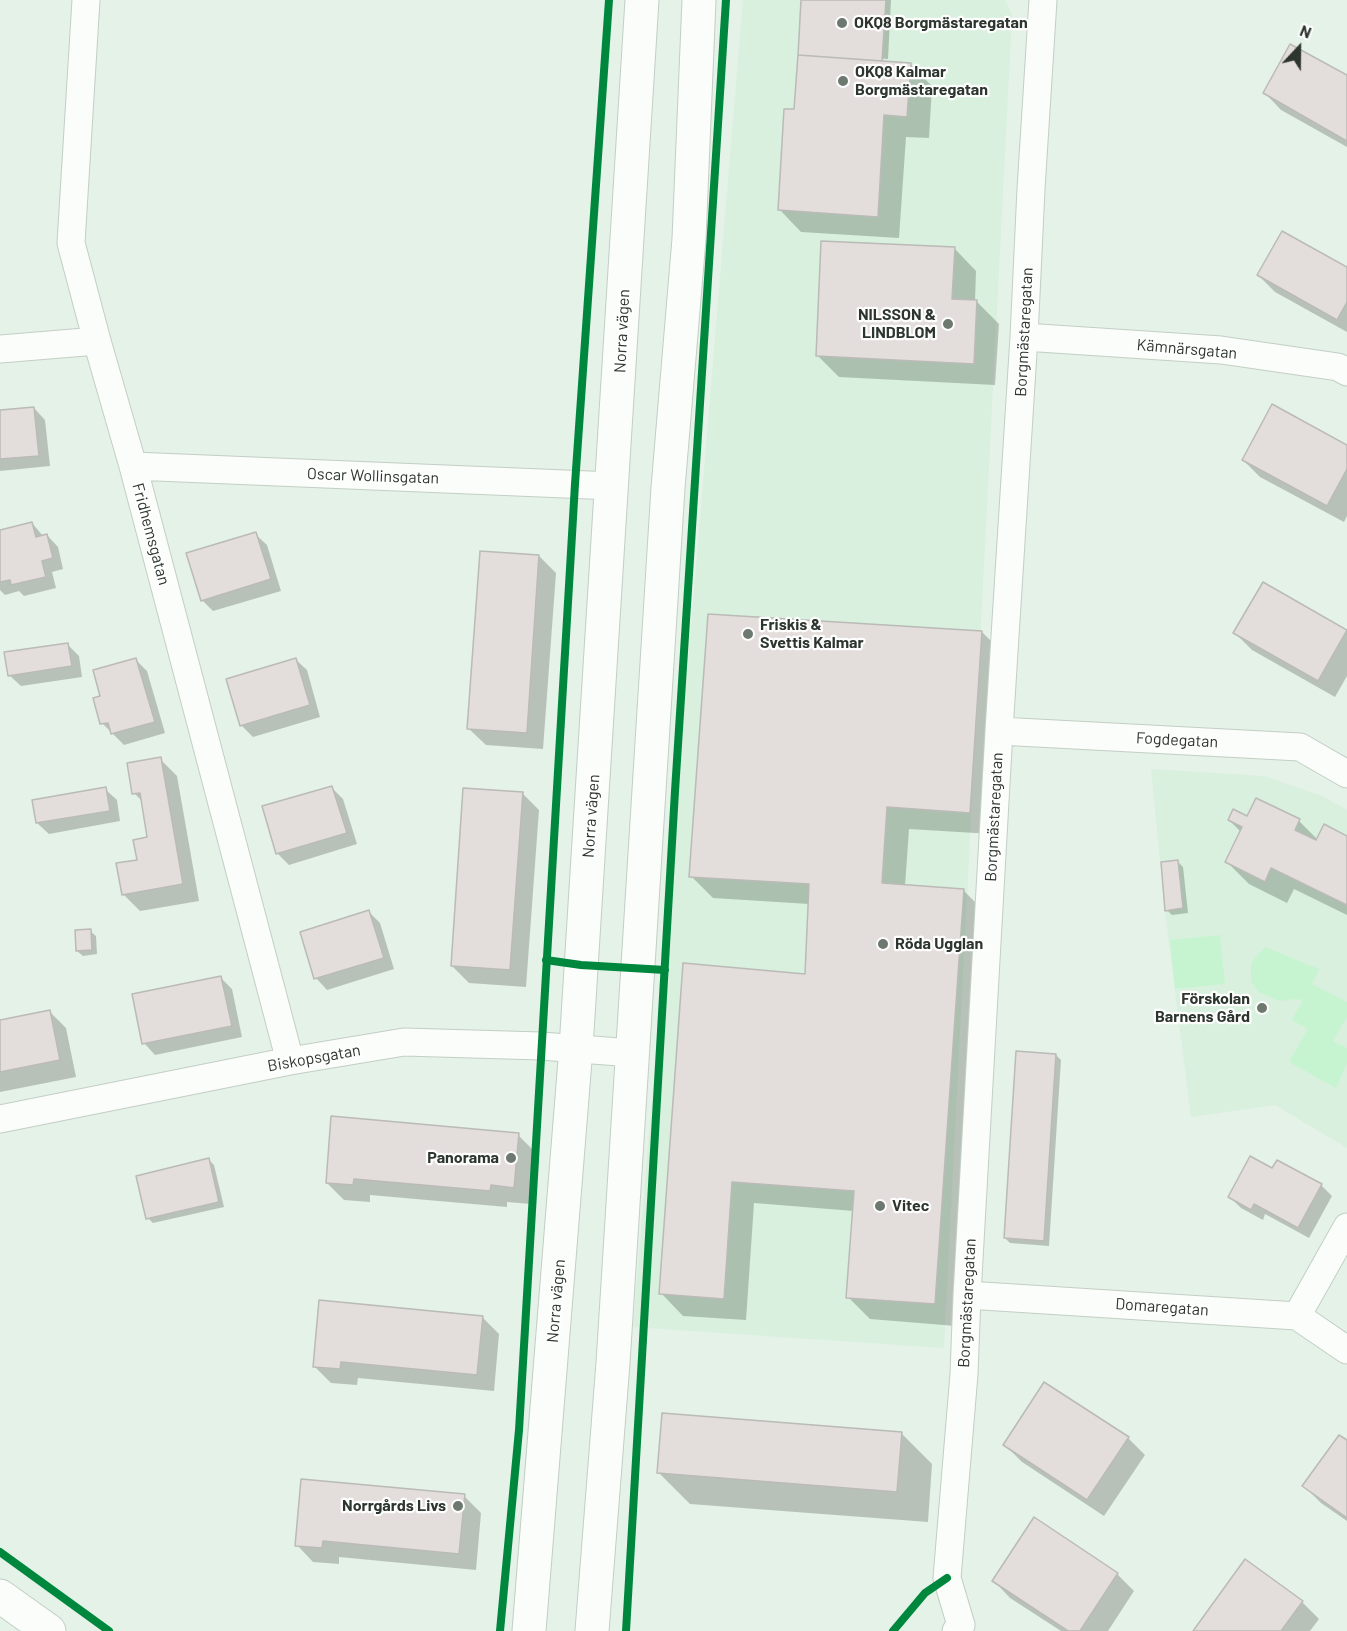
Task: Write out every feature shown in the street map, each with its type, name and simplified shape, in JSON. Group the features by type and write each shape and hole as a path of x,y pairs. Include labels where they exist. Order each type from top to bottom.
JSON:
{"main road":[{"name":"Norra vägen","path":"529,1631 576,1048 642,0"},
{"path":"592,1631 613,1363 668,488 689,239 699,0"},
{"path":"0,1596 49,1631"}],"street":[{"name":"Fridhemsgatan","path":"86,0 71,243 133,466 290,1061"},
{"name":"Borgmästaregatan","path":"962,1629 947,1578 964,1374 999,731 1043,0"},
{"name":"Kämnärsgatan","path":"1024,337 1221,350 1338,367 1347,372"},
{"path":"0,349 97,342"},
{"name":"Oscar Wollinsgatan","path":"133,466 613,486"},
{"name":"Fogdegatan","path":"999,731 1300,747 1347,774"},
{"name":"Biskopsgatan","path":"0,1119 290,1061 404,1042 541,1046 632,1053"},
{"path":"1347,1227 1296,1316 1347,1350"},
{"name":"Domaregatan","path":"967,1295 1296,1316"}],"shaded area":[{"path":"743,0 1005,0 1012,15 944,1348 633,1327"},
{"name":"Förskolan Barnens Gård","path":"1151,769 1264,776 1322,796 1347,810 1347,1148 1275,1105 1191,1117 1165,911"}],"green space":[{"path":"1220,935 1225,984 1175,989 1170,940"},
{"path":"1265,947 1319,969 1312,984 1347,1002 1347,1017 1333,1041 1347,1048 1347,1063 1336,1088 1289,1062 1308,1029 1292,1020 1303,1000 1279,1001 1259,992 1251,982 1251,963"}],"building":[{"path":"801,0 886,0 882,61 798,55"},
{"path":"1290,44 1347,75 1347,141 1263,93"},
{"path":"798,55 911,63 907,117 884,115 878,217 778,210 784,109 794,109"},
{"path":"1282,231 1347,267 1347,302 1337,320 1257,275"},
{"path":"821,241 955,247 952,299 977,300 974,364 816,356"},
{"path":"1272,404 1347,445 1347,469 1327,506 1242,460"},
{"path":"34,407 39,456 0,459 0,410"},
{"path":"32,522 36,537 47,534 53,558 42,561 46,577 11,585 10,580 0,582 0,530"},
{"path":"256,532 271,579 201,601 186,553"},
{"path":"480,551 539,555 527,733 467,729"},
{"path":"1263,582 1347,630 1318,681 1233,633"},
{"name":"Röda Ugglan","path":"708,614 982,631 970,813 887,807 882,883 964,889 935,1304 846,1298 854,1191 732,1182 724,1299 659,1294 683,963 805,974 809,884 689,877"},
{"path":"68,643 72,666 8,676 4,652"},
{"path":"136,658 155,722 111,734 108,723 100,724 93,698 100,696 93,670"},
{"path":"296,658 310,705 240,726 226,679"},
{"path":"161,757 183,884 122,895 116,863 137,860 133,840 147,837 140,793 132,794 127,763"},
{"path":"332,786 347,833 276,854 262,806"},
{"path":"106,787 110,811 36,823 32,800"},
{"path":"463,788 523,792 510,970 451,966"},
{"path":"1256,798 1300,819 1295,830 1316,840 1324,824 1347,836 1347,905 1271,868 1265,882 1225,862 1242,827 1228,820 1233,809 1247,816"},
{"path":"1178,860 1183,908 1165,911 1161,862"},
{"path":"369,910 384,958 314,979 300,932"},
{"path":"91,929 92,950 76,951 75,930"},
{"path":"221,976 232,1026 142,1044 132,994"},
{"path":"50,1010 60,1060 0,1072 0,1020"},
{"path":"1016,1051 1056,1054 1044,1241 1004,1238"},
{"path":"331,1116 519,1133 514,1188 491,1185 490,1191 354,1179 353,1185 326,1183"},
{"path":"1250,1156 1272,1168 1277,1160 1322,1184 1298,1228 1254,1204 1251,1210 1228,1197"},
{"path":"209,1158 219,1202 146,1219 136,1176"},
{"path":"319,1300 483,1316 477,1375 341,1362 340,1369 313,1367"},
{"path":"1044,1382 1129,1437 1087,1500 1003,1445"},
{"path":"662,1413 902,1432 897,1492 657,1473"},
{"path":"1339,1435 1347,1440 1347,1518 1302,1486"},
{"path":"301,1479 465,1494 459,1554 323,1541 322,1548 295,1546"},
{"path":"1034,1517 1118,1573 1080,1631 1068,1631 992,1581"},
{"path":"1245,1559 1303,1601 1281,1631 1193,1631"}],"cycle path":[{"path":"500,1631 519,1430 575,484 609,0"},
{"path":"626,1631 675,791 726,0"},
{"path":"546,960 581,965 665,970"},
{"path":"0,1552 109,1631"},
{"path":"893,1631 925,1593 947,1578"}],"place":[{"name":"OKQ8 Borgmästaregatan","path":"842,23"},
{"name":"OKQ8 Kalmar Borgmästaregatan","path":"843,81"},
{"name":"NILSSON & LINDBLOM","path":"948,324"},
{"name":"Friskis & Svettis Kalmar","path":"748,634"},
{"name":"Röda Ugglan","path":"883,944"},
{"name":"Förskolan Barnens Gård","path":"1262,1008"},
{"name":"Panorama","path":"511,1158"},
{"name":"Vitec","path":"880,1206"},
{"name":"Norrgårds Livs","path":"458,1506"}]}
